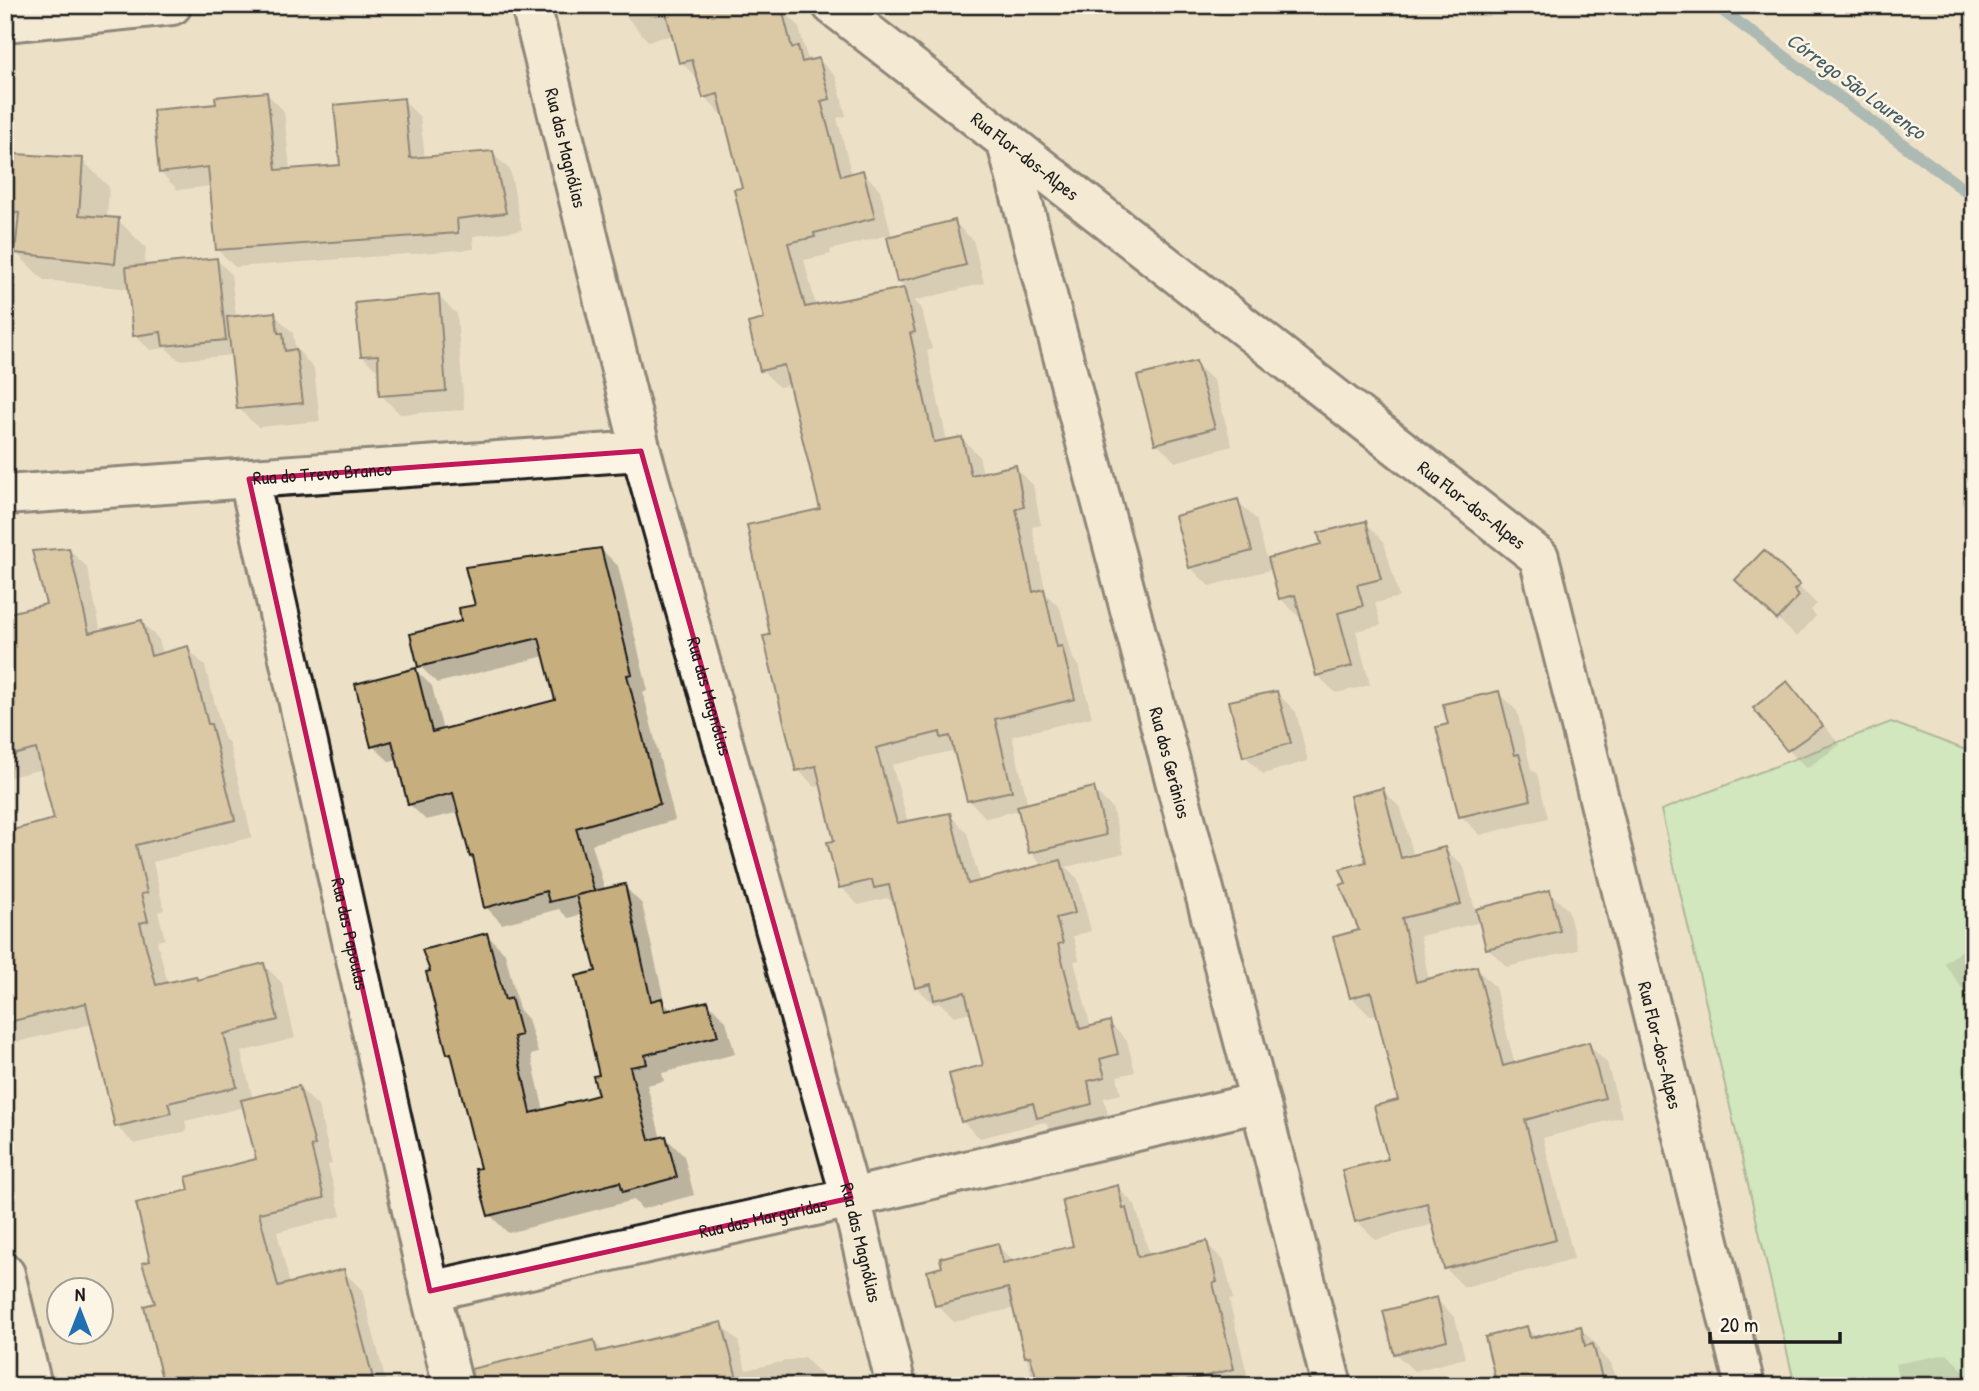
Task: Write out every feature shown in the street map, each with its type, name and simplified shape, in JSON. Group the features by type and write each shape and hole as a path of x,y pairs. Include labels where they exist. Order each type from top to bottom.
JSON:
{"street":[{"path":"5,22 172,5"},
{"name":"Rua das Magnólias","path":"531,5 641,451 850,1198 896,1386"},
{"name":"Rua Flor-dos-Alpes","path":"832,5 1539,557 1745,1386"},
{"name":"Rua dos Gerânios","path":"1006,140 1260,1102 1332,1386"},
{"name":"Rua do Trevo Branco","path":"5,495 641,451"},
{"name":"Rua das Papoulas","path":"249,479 453,1386"},
{"name":"Rua das Margaridas","path":"430,1291 850,1198 1260,1102"},
{"path":"5,1274 32,1386"}],"highlighted area":[{"path":"641,451 851,1198 430,1291 249,479"}],"green space":[{"path":"1891,722 1974,753 1974,1386 1795,1386 1661,810"}],"building":[{"path":"664,5 781,5 792,48 798,46 802,62 819,58 830,99 821,101 841,176 863,170 875,218 814,233 815,237 788,243 805,307 904,288 915,332 910,333 934,442 962,437 971,475 1016,465 1024,507 1016,509 1033,592 1044,589 1057,647 1062,646 1075,699 995,719 1012,791 967,801 950,736 941,738 940,732 876,748 897,823 950,813 968,884 1061,860 1075,913 1056,918 1063,943 1058,944 1080,1029 1110,1021 1118,1054 1100,1059 1105,1077 1088,1081 1092,1104 1037,1118 1033,1103 961,1122 949,1074 983,1065 965,992 934,1000 931,984 915,988 889,885 874,888 872,880 839,888 827,842 834,841 816,766 796,771 763,636 770,635 747,525 820,509 784,365 760,371 748,323 764,319 734,189 742,188 718,94 703,98 692,60 679,63"},
{"path":"267,92 276,170 340,165 334,105 404,98 410,158 493,151 506,213 457,219 458,233 216,250 208,167 159,173 153,110 216,104 215,97"},
{"path":"15,154 83,158 79,215 119,218 115,264 15,253 19,213 8,212"},
{"path":"955,220 966,265 897,282 887,237"},
{"path":"217,258 226,340 163,346 161,332 133,336 126,267"},
{"path":"439,294 446,391 379,396 378,355 361,356 355,303"},
{"path":"275,312 278,333 283,333 285,351 296,349 303,403 237,409 227,317"},
{"path":"1196,361 1215,428 1155,444 1137,376"},
{"path":"1238,499 1252,551 1189,568 1175,516"},
{"path":"1366,521 1381,579 1357,585 1363,606 1338,613 1352,666 1316,676 1295,595 1279,599 1268,558 1321,544 1318,533"},
{"path":"69,548 89,633 142,620 151,656 188,646 235,820 136,845 147,893 141,894 148,921 140,923 156,985 196,976 197,980 264,963 278,1020 224,1034 237,1087 168,1103 171,1113 115,1127 86,1003 5,1023 5,832 54,819 36,749 5,757 5,614 46,604 32,551"},
{"path":"601,548 632,674 627,675 660,804 576,828 594,891 549,902 546,891 484,908 473,856 470,857 453,793 408,805 392,741 371,747 355,684 416,668 432,732 555,700 539,638 418,667 410,634 461,621 459,608 475,605 465,567"},
{"path":"1764,550 1800,585 1794,590 1799,596 1777,620 1735,580"},
{"path":"1787,681 1823,726 1787,751 1753,708"},
{"path":"1277,691 1291,743 1243,757 1229,701"},
{"path":"1499,691 1515,755 1519,754 1531,800 1459,817 1436,727 1448,724 1443,704"},
{"path":"1094,787 1106,835 1029,853 1017,806"},
{"path":"1383,788 1401,858 1445,847 1461,904 1402,918 1416,982 1477,966 1503,1066 1589,1042 1605,1098 1525,1120 1556,1240 1444,1269 1427,1203 1355,1222 1342,1170 1388,1159 1374,1106 1398,1100 1371,992 1350,998 1333,937 1359,930 1340,885 1346,883 1340,869 1366,862 1350,796"},
{"path":"625,884 651,1001 662,998 665,1011 708,1001 718,1036 645,1055 647,1064 630,1067 649,1140 666,1136 677,1177 623,1192 620,1182 488,1216 475,1169 480,1168 451,1053 447,1054 426,972 430,971 422,950 487,933 505,1000 511,998 521,1035 514,1037 531,1113 598,1095 593,1076 599,1075 576,976 596,971 576,895"},
{"path":"1550,890 1560,931 1486,949 1476,909"},
{"path":"299,1086 315,1145 311,1146 324,1198 259,1213 278,1286 344,1269 375,1386 193,1386 191,1376 163,1383 144,1306 155,1303 142,1263 150,1261 136,1203 189,1190 186,1177 256,1159 241,1100"},
{"path":"1118,1185 1138,1257 1207,1241 1217,1282 1213,1283 1234,1369 1166,1386 1039,1386 1030,1356 1025,1357 1008,1288 935,1306 927,1271 942,1267 940,1258 998,1243 1003,1263 1073,1246 1062,1200"},
{"path":"1437,1297 1447,1340 1394,1354 1383,1311"},
{"path":"722,1322 739,1386 474,1386 471,1369 594,1340 597,1352"},
{"path":"1527,1326 1530,1338 1581,1326 1585,1346 1593,1344 1604,1386 1497,1386 1485,1337"}],"waterway":[{"name":"Córrego São Lourenço","path":"1715,5 1974,197"}]}
